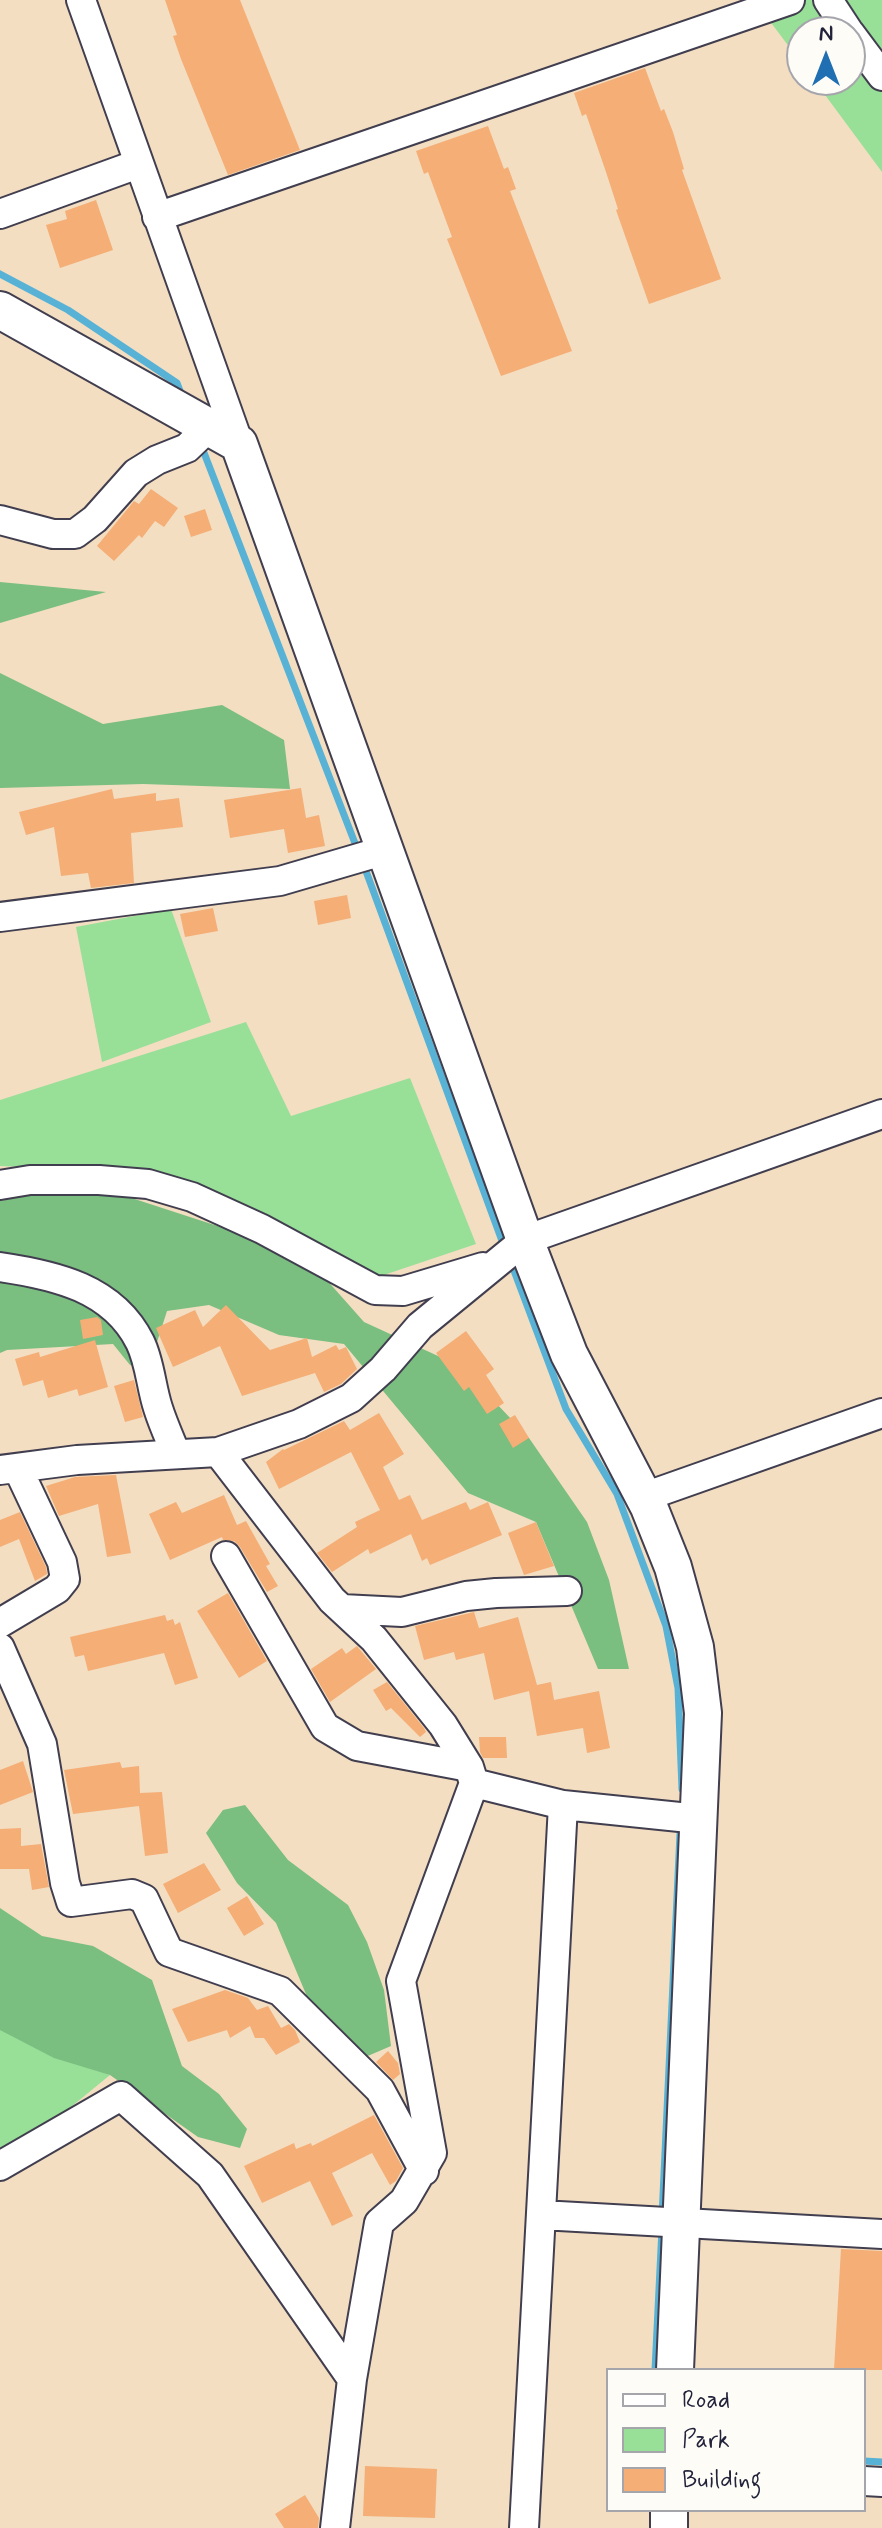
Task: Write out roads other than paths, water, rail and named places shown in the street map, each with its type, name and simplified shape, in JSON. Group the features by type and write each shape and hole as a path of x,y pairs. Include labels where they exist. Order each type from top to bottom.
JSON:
{"street":[{"path":"81,0 157,217 224,436 386,850 525,1240 569,1354 644,1497 673,1567 695,1647 703,1713 701,1812 675,2368"},
{"path":"157,217 790,0"},
{"path":"866,54 882,76"},
{"path":"0,214 138,164"},
{"path":"0,310 224,436"},
{"path":"0,520 53,534 75,534 95,519 136,473 157,460 224,436"},
{"path":"0,917 280,881 386,850"},
{"path":"0,1623 57,1589 65,1579 62,1562 9,1470 77,1460 218,1452 299,1424 351,1398 383,1369 420,1326 525,1240 882,1114"},
{"path":"0,1185 30,1180 148,1184 192,1197 222,1211 375,1290 403,1291 498,1263"},
{"path":"0,1267 54,1278 96,1292 124,1317 141,1343 158,1407 176,1454"},
{"path":"644,1497 882,1413"},
{"path":"218,1452 332,1600 374,1639 443,1725 471,1775 401,1981 432,2153 404,2201 379,2223 352,2379 335,2528"},
{"path":"226,1556 325,1727 357,1746 471,1775 563,1805 699,1819"},
{"path":"342,1609 402,1612 466,1596 567,1591"},
{"path":"0,1648 42,1744 71,1902 132,1894 144,1899 169,1952 280,1991 380,2090 424,2171"},
{"path":"524,2528 563,1805"},
{"path":"0,2166 121,2096 210,2175 352,2379"},
{"path":"541,2215 882,2234"}],"waterway":[{"path":"0,274 68,310 177,383 182,396"},
{"path":"201,445 358,851"},
{"path":"363,863 505,1249"},
{"path":"510,1260 566,1409 617,1494 666,1626 678,1688 682,1789"},
{"path":"662,2217 680,1834"},
{"path":"655,2368 662,2229"},
{"path":"866,2461 882,2462"}]}
